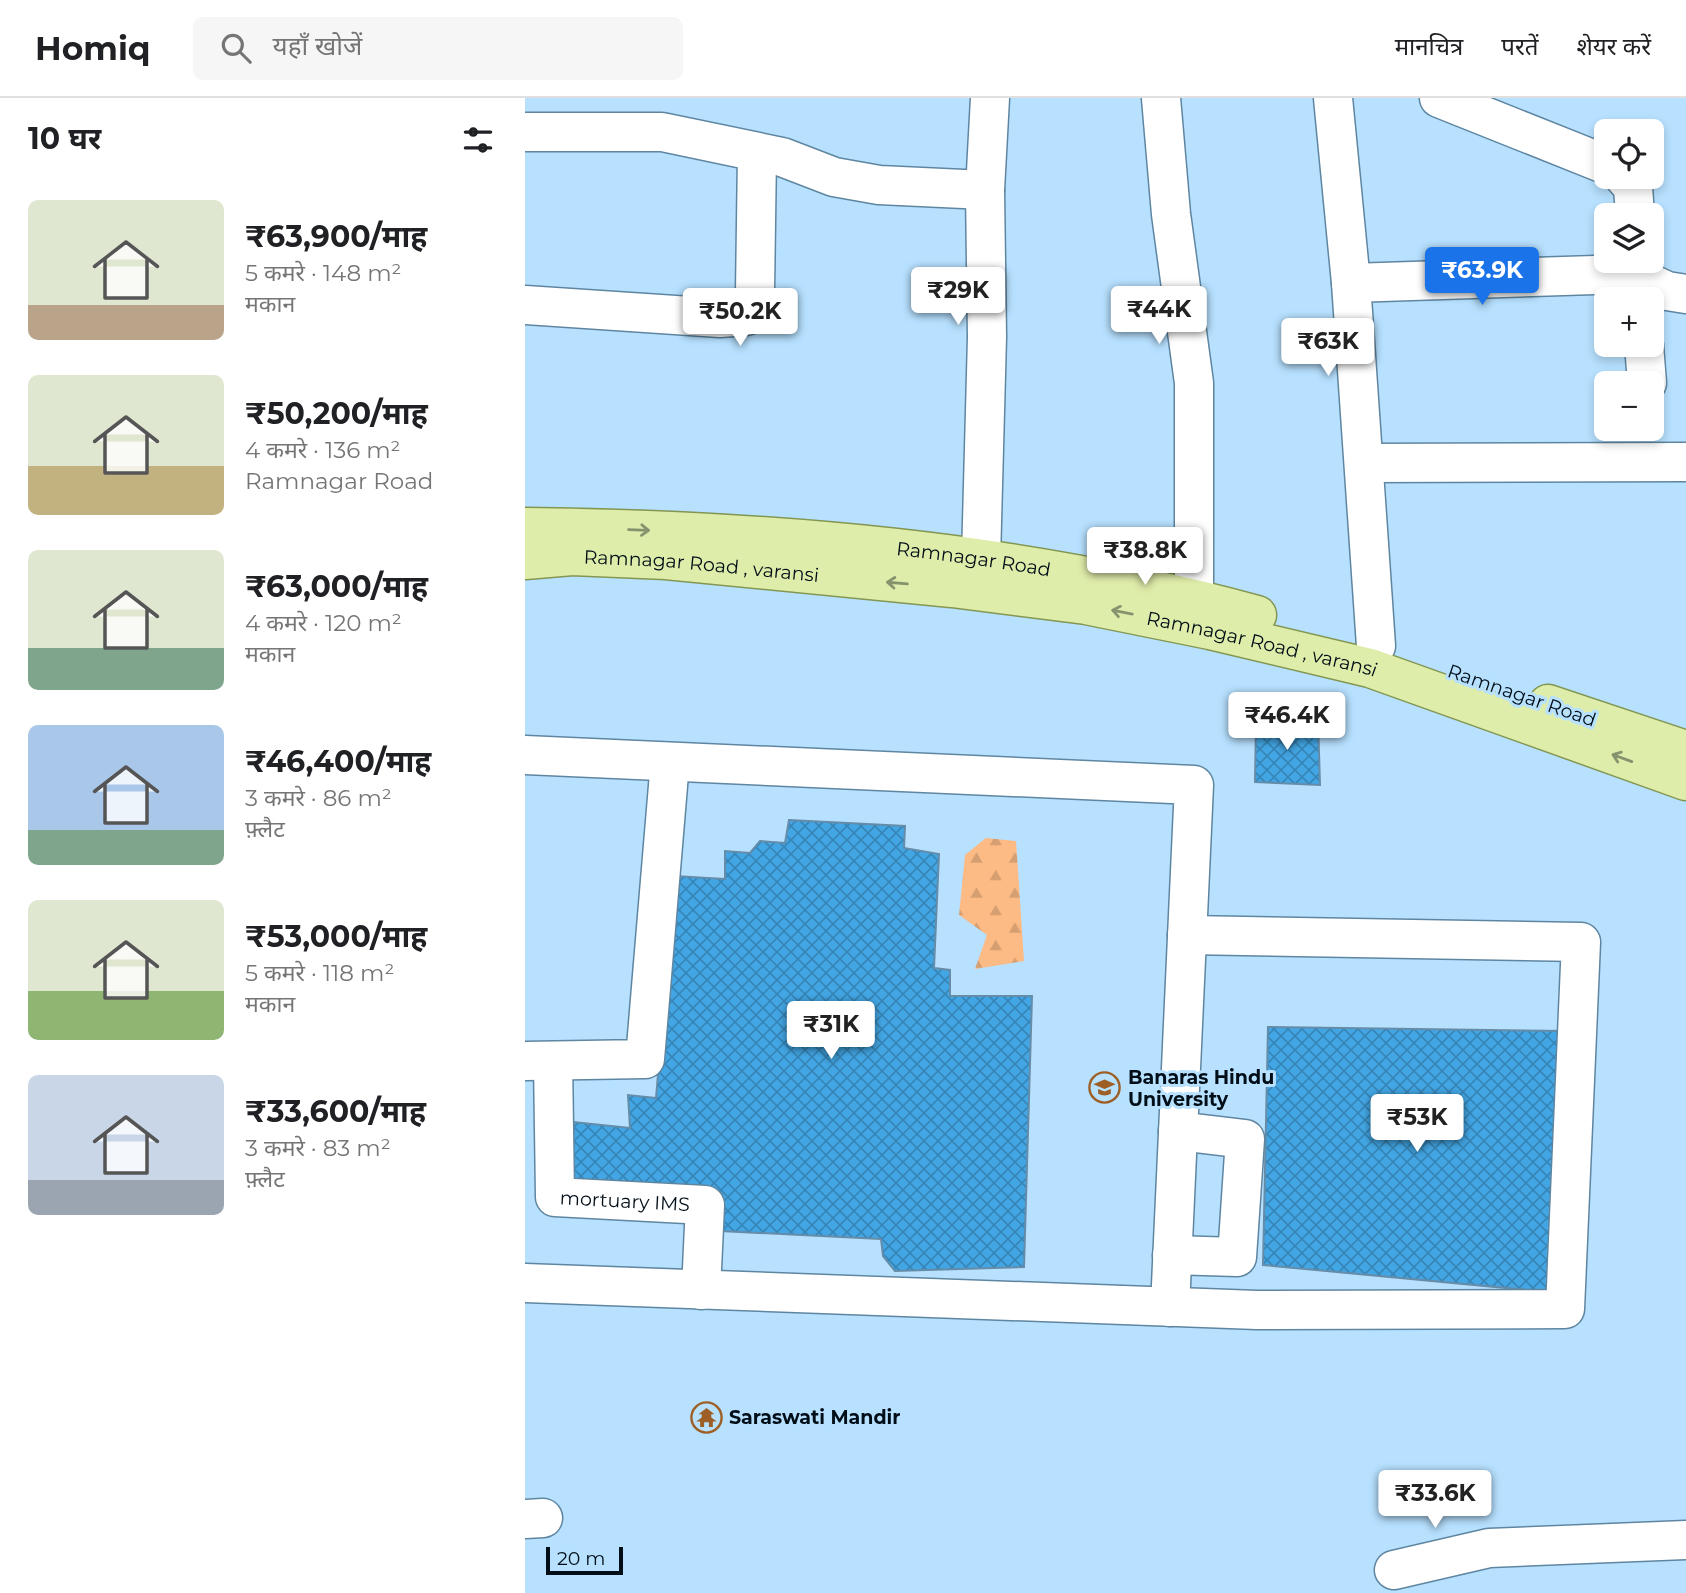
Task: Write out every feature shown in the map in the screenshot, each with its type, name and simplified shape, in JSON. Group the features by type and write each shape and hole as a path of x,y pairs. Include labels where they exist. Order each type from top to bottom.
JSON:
{"main road":[{"path":"525,527 571,542"},
{"name":"Ramnagar Road","path":"525,560 571,542 809,539 981,559 1194,598 1376,646 1686,750"},
{"name":"Ramnagar Road , varansi","path":"571,542 666,560 952,588 1086,605 1210,630 1370,668 1686,781"}],"street":[{"path":"981,559 987,337 985,190 990,98"},
{"path":"1161,98 1171,214 1194,383 1194,598"},
{"path":"1333,98 1351,283 1376,646"},
{"path":"1439,98 1594,160"},
{"path":"525,132 662,132 757,154 782,157 834,177 879,185 985,190"},
{"path":"525,305 720,317 746,316 750,312 755,292 757,154"},
{"path":"1351,283 1593,273 1638,279 1667,291 1686,294"},
{"path":"1364,463 1662,451"},
{"path":"525,755 1193,785 1170,1307"},
{"path":"539,1061 645,1059 670,762"},
{"path":"525,1283 1257,1310 1565,1308 1581,942 1187,935"},
{"name":"mortuary IMS","path":"539,1061 555,1197 705,1205 701,1290"},
{"path":"1172,1255 1237,1257 1245,1139 1178,1131"},
{"path":"1394,1570 1489,1548 1686,1540"}],"green space":[{"path":"986,838 1016,841 1024,961 975,969 987,935 959,915 965,855"}],"building":[{"path":"1256,719 1318,719 1320,785 1255,782"},
{"path":"789,820 905,826 904,848 939,854 934,968 950,970 950,996 1032,996 1024,1267 895,1271 883,1256 881,1239 721,1231 722,1194 569,1182 574,1122 630,1128 628,1095 656,1098 675,876 725,879 725,851 750,853 760,841 785,843"},
{"path":"1268,1027 1568,1031 1559,1293 1263,1265"}],"place":[{"name":"Banaras Hindu University","path":"1105,1088"},
{"name":"Saraswati Mandir","path":"706,1417"}]}
